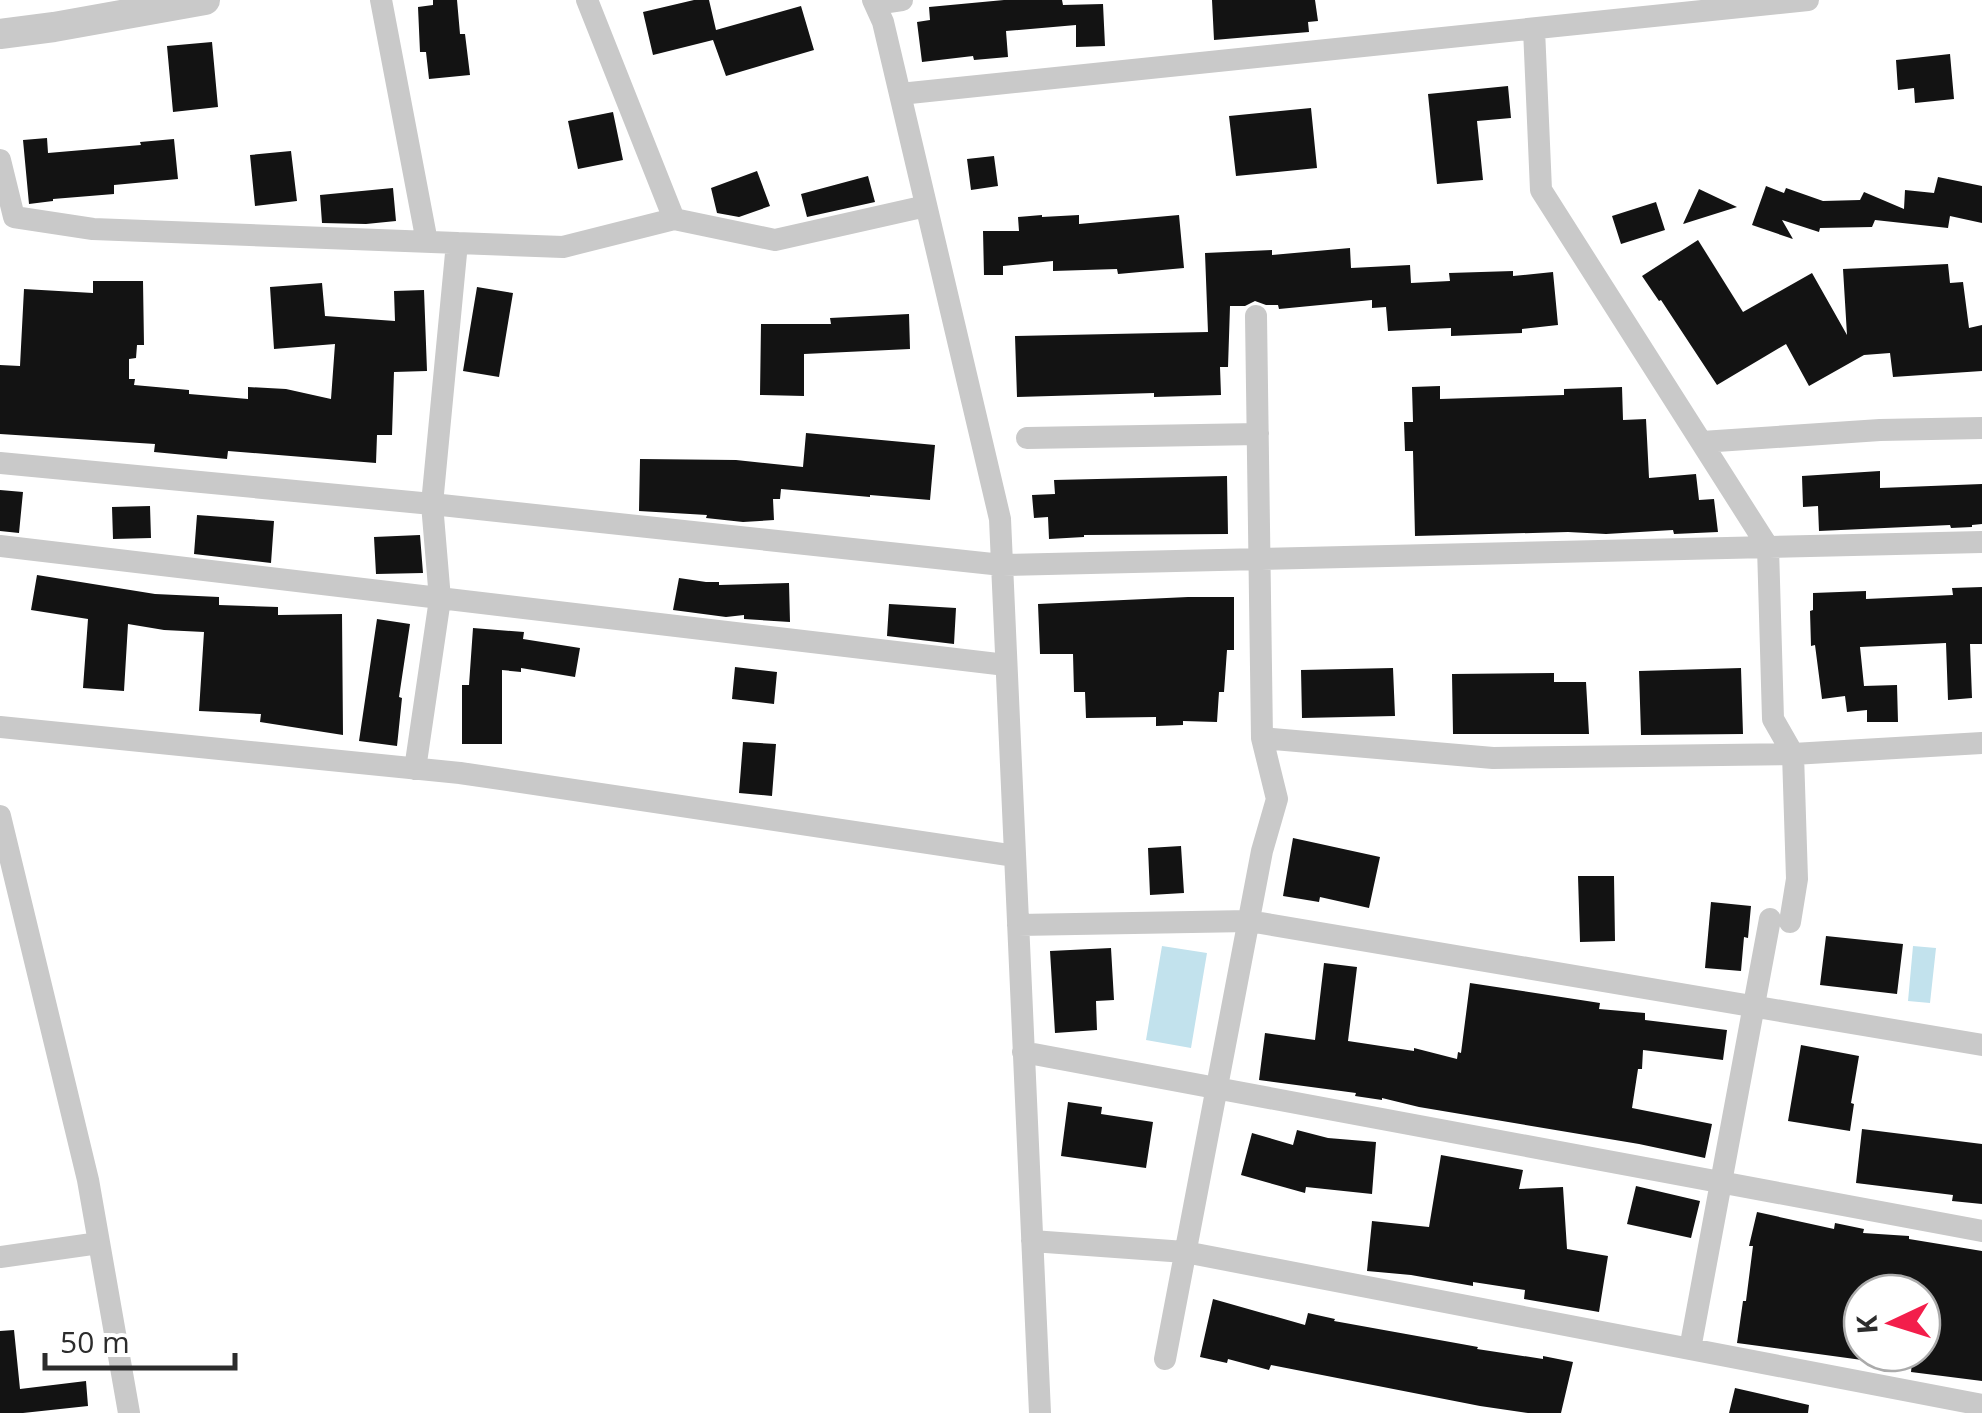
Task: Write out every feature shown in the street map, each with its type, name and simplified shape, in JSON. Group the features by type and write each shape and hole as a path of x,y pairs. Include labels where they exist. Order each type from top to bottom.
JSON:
{"street":[{"path":"0,34 205,0"},
{"path":"381,0 427,242"},
{"path":"588,0 674,219"},
{"path":"902,0 874,2 883,22 1000,519 1040,1413"},
{"path":"900,94 1808,0"},
{"path":"1534,28 1541,190 1768,546 1773,720 1794,754 1797,879 1754,1007 1690,1349"},
{"path":"0,160 14,218 94,229 564,248 674,219 775,240 926,206"},
{"path":"416,769 440,599 432,504 457,243"},
{"path":"1165,1359 1262,851 1277,798 1262,738 1256,316"},
{"path":"1702,442 1880,430 1982,428"},
{"path":"1027,438 1258,434"},
{"path":"0,463 1002,565 1982,542"},
{"path":"0,546 1006,665"},
{"path":"0,727 479,776 1015,856"},
{"path":"1262,738 1493,758 1794,754 1982,743"},
{"path":"0,816 88,1180 130,1413"},
{"path":"1018,925 1249,921 1982,1045"},
{"path":"1024,1052 1982,1231"},
{"path":"1032,1241 1185,1252 1982,1406"},
{"path":"0,1257 99,1243"}],"water":[{"path":"1162,946 1207,953 1191,1048 1146,1040"},
{"path":"1913,946 1936,948 1930,1003 1908,1001"}],"building":[{"path":"433,0 457,0 470,75 429,79 426,52 420,52 418,7 433,5"},
{"path":"709,0 716,30 801,6 814,50 726,76 713,40 653,55 643,12"},
{"path":"1004,0 1103,4 1105,46 1076,47 1076,25 1006,31 1008,57 974,60 973,56 922,62 917,22 930,20 929,7"},
{"path":"1212,0 1315,0 1318,21 1308,22 1309,32 1214,40"},
{"path":"212,42 218,107 173,112 167,46"},
{"path":"1950,54 1954,99 1915,103 1914,88 1898,90 1896,60"},
{"path":"1508,86 1511,118 1477,121 1483,180 1437,184 1428,94"},
{"path":"1311,108 1317,168 1236,176 1229,116"},
{"path":"613,112 623,160 578,169 568,121"},
{"path":"47,138 48,153 174,139 178,179 114,185 114,194 29,204 23,140"},
{"path":"291,151 297,201 255,206 250,155"},
{"path":"994,156 998,186 971,190 967,159"},
{"path":"757,171 770,206 739,217 717,213 711,188"},
{"path":"868,176 875,202 807,217 801,194"},
{"path":"1938,177 1982,186 1982,223 1950,216 1948,228 1875,220 1872,227 1820,228 1819,232 1782,220 1793,239 1752,225 1766,186 1784,193 1786,188 1823,201 1860,200 1864,192 1904,209 1905,190 1934,193"},
{"path":"393,188 396,221 322,223 320,195"},
{"path":"1699,189 1737,207 1683,224"},
{"path":"1656,202 1665,230 1621,244 1612,216"},
{"path":"1079,215 1079,224 1179,215 1184,268 1118,274 1117,269 1053,271 1053,261 1003,266 1003,275 984,275 983,231 1019,231 1018,217"},
{"path":"1698,240 1743,312 1812,273 1847,335 1843,269 1948,264 1950,283 1963,282 1969,328 1982,325 1982,371 1893,377 1890,353 1864,355 1809,386 1786,344 1717,385 1642,276"},
{"path":"1350,248 1351,268 1410,265 1411,283 1450,281 1449,273 1513,271 1513,276 1553,272 1558,325 1522,329 1522,333 1451,336 1451,328 1388,331 1386,307 1372,308 1372,300 1279,309 1278,305 1255,301 1230,306 1228,367 1220,367 1221,395 1017,397 1015,336 1208,332 1205,253 1272,250 1272,255"},
{"path":"93,281 143,281 144,345 137,345 136,358 129,359 129,379 135,379 134,385 248,399 248,387 286,389 331,399 335,344 274,349 270,287 322,283 325,316 395,321 394,291 424,290 427,371 394,372 392,435 377,435 376,463 228,451 227,459 154,452 155,444 0,434 0,365 20,366 24,289 93,293"},
{"path":"477,287 513,293 499,377 463,371"},
{"path":"909,314 910,349 804,354 804,396 760,395 761,324 831,324 830,318"},
{"path":"1440,386 1440,399 1564,395 1564,389 1622,387 1623,420 1646,419 1649,478 1696,474 1699,500 1714,499 1718,532 1415,536 1413,451 1405,451 1404,422 1413,422 1412,387"},
{"path":"806,433 935,445 930,500 781,489 780,499 773,499 774,520 743,522 706,518 707,515 639,511 640,459 736,460 803,467"},
{"path":"1880,471 1880,488 1982,484 1982,524 1819,531 1818,506 1803,507 1802,476"},
{"path":"1227,476 1228,534 1084,535 1049,539 1048,517 1034,518 1032,495 1055,494 1054,480"},
{"path":"0,490 23,492 19,533 0,531"},
{"path":"150,506 151,538 113,539 112,507"},
{"path":"197,515 274,521 271,563 194,554"},
{"path":"420,535 423,573 376,574 374,537"},
{"path":"37,575 155,594 219,597 219,605 278,607 278,615 342,614 343,735 260,722 261,714 199,711 204,632 128,624 124,691 83,688 88,619 31,610"},
{"path":"679,578 719,585 789,583 790,622 673,610"},
{"path":"1982,587 1982,644 1970,644 1972,698 1948,700 1946,643 1860,647 1864,686 1897,685 1898,722 1867,722 1867,710 1847,712 1845,696 1822,699 1815,645 1811,646 1813,593 1866,591 1866,599 1953,595 1952,588"},
{"path":"1234,597 1234,650 1227,650 1217,722 1183,721 1183,725 1156,726 1156,717 1086,718 1085,692 1074,692 1073,654 1040,654 1038,604"},
{"path":"889,604 956,608 954,644 887,636"},
{"path":"377,619 410,624 399,697 402,698 397,746 359,741"},
{"path":"473,628 524,632 523,639 580,648 575,677 521,668 521,672 502,670 502,744 462,744 462,685 469,685"},
{"path":"735,667 777,672 774,704 732,699"},
{"path":"1393,668 1395,716 1302,718 1301,670"},
{"path":"1741,668 1743,734 1641,735 1639,671"},
{"path":"1554,673 1554,682 1586,682 1589,734 1453,734 1452,674"},
{"path":"743,742 776,744 772,796 739,793"},
{"path":"1293,838 1380,857 1369,908 1320,897 1319,902 1283,896"},
{"path":"1181,846 1184,893 1150,895 1148,848"},
{"path":"1578,876 1614,876 1615,941 1580,942"},
{"path":"1711,902 1751,906 1741,971 1705,968"},
{"path":"1826,936 1903,944 1897,994 1820,985"},
{"path":"1111,948 1114,1000 1096,1001 1097,1030 1055,1033 1050,951"},
{"path":"1324,963 1357,967 1348,1041 1414,1048 1457,1059 1470,983 1600,1003 1599,1009 1645,1013 1645,1020 1727,1030 1723,1060 1643,1050 1642,1069 1638,1069 1632,1108 1712,1124 1705,1158 1355,1096 1356,1093 1259,1080 1265,1033 1315,1040"},
{"path":"1801,1045 1859,1056 1850,1131 1788,1121"},
{"path":"1068,1102 1102,1107 1101,1114 1153,1122 1146,1168 1061,1156"},
{"path":"1862,1129 1982,1144 1982,1204 1952,1201 1953,1195 1856,1183"},
{"path":"1297,1130 1328,1138 1376,1142 1372,1194 1306,1187 1305,1193 1241,1175 1252,1133 1293,1145"},
{"path":"1441,1155 1523,1170 1519,1189 1563,1187 1567,1249 1608,1256 1599,1312 1524,1299 1525,1290 1367,1271 1372,1221 1429,1227"},
{"path":"1636,1186 1700,1201 1691,1238 1627,1224"},
{"path":"1757,1212 1834,1229 1835,1223 1864,1229 1863,1233 1909,1236 1982,1251 1982,1381 1919,1373 1942,1373 1942,1273 1842,1273 1842,1357 1737,1343 1753,1246 1749,1246"},
{"path":"1213,1299 1305,1325 1308,1313 1477,1349 1573,1362 1561,1413 1480,1406 1271,1365 1269,1370 1228,1359 1227,1363 1200,1357"},
{"path":"14,1330 20,1389 86,1381 88,1406 0,1413 0,1331"},
{"path":"1735,1388 1809,1405 1808,1413 1729,1413"}]}
